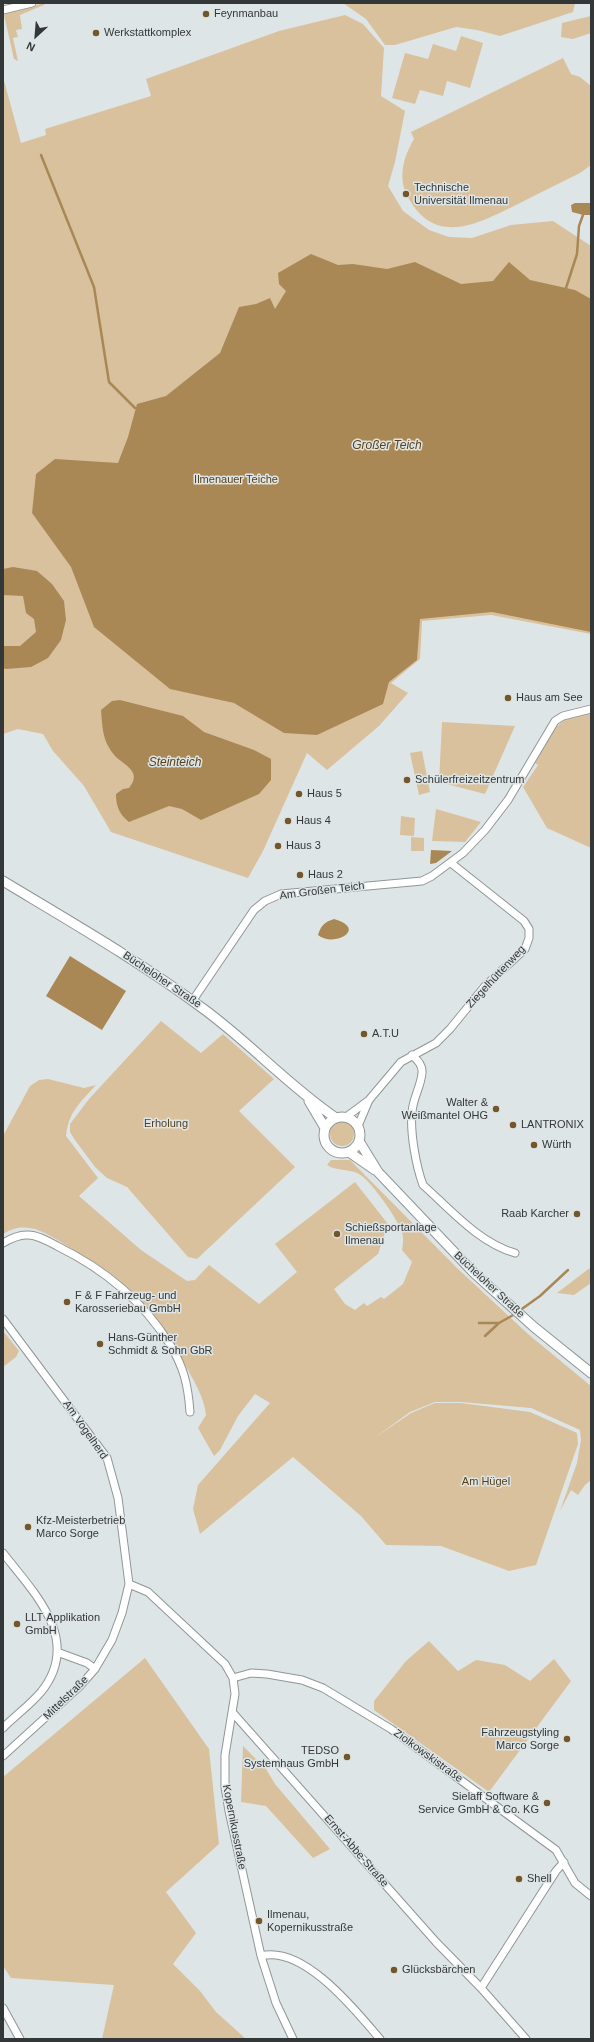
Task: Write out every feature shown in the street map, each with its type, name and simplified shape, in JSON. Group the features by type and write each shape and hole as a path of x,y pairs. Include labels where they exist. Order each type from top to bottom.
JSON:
{"main road":[{"name":"Bücheloher Straße","path":"3,881 115,949 193,1000 254,1049 307,1098 336,1118"},
{"name":"Bücheloher Straße","path":"307,1098 325,1128 324,1138 329,1147 337,1152 349,1152 378,1172"},
{"path":"325,1128 336,1118 346,1117 354,1121 358,1126"},
{"name":"Bücheloher Straße","path":"358,1126 360,1135 359,1141 378,1172 418,1215 501,1297 534,1327 591,1373"},
{"path":"349,1152 359,1141"}],"street":[{"path":"3,10 32,3"},
{"name":"Am Großen Teich","path":"193,1000 254,910 265,902 281,894 422,881 451,863 485,830 508,800 555,721 563,716 591,709"},
{"name":"Ziegelhüttenweg","path":"346,1117 369,1100 401,1062 436,1043 485,986 525,949 529,938 529,929 524,921 451,863"},
{"path":"412,1055 420,1063 423,1072 412,1112 412,1126 419,1175 423,1185 482,1236 495,1245 515,1253"},
{"name":"Ziegelhüttenweg","path":"358,1126 369,1100"},
{"path":"3,1243 26,1234 38,1237 78,1256 109,1277 143,1309 169,1343 188,1383 190,1412"},
{"name":"Am Vogelherd","path":"3,1319 107,1458 118,1498 129,1584"},
{"path":"3,1553 44,1606 52,1620 56,1636 54,1667 41,1692 3,1728"},
{"name":"Mittelstraße","path":"3,1756 79,1687 94,1669 112,1640 122,1613 129,1584"},
{"name":"Kopernikusstraße","path":"129,1584 148,1592 225,1664 233,1678 235,1694 225,1756 225,1787 261,1956 276,2003 293,2039"},
{"path":"56,1652 87,1663 94,1669"},
{"name":"Ziolkowskistraße","path":"233,1678 252,1673 267,1674 302,1680 323,1688 391,1730 556,1850 575,1884 591,1896"},
{"name":"Ernst-Abbe-Straße","path":"233,1713 436,1942 481,1988 526,2039"},
{"path":"481,1988 556,1871 564,1862"},
{"path":"261,1956 273,1954 282,1956 318,1975 337,1990 380,2039"},
{"path":"3,2008 20,2039"}],"green space":[{"path":"45,3 44,5 20,15 22,29 16,30 18,37 13,38 18,61 14,59 4,15 6,12"},
{"path":"343,3 575,3 573,12 500,36 477,30 456,27 395,45 385,45 366,19"},
{"name":"Ilmenauer Teiche","path":"345,15 363,24 384,48 381,96 405,111 395,162 388,186 403,211 429,230 449,237 472,238 511,225 553,221 591,246 591,634 491,615 422,621 420,659 391,683 408,693 379,726 327,770 307,753 263,851 248,878 111,832 84,786 53,751 43,734 18,729 3,734 3,77 21,143 46,135 45,129 151,96 146,79 279,31"},
{"path":"591,16 591,33 573,39 561,37 562,23"},
{"path":"461,36 483,43 470,88 447,81 443,96 420,90 415,104 392,98 405,53 428,59 433,44 456,51"},
{"path":"563,58 571,74 580,77 591,86 591,165 580,173 504,211 475,223 460,227 446,227 433,223 420,214 405,191 402,176 404,161 414,139 411,132"},
{"path":"591,711 591,848 547,828 523,787 538,765 535,763 555,728 567,718"},
{"path":"442,722 515,726 485,794 439,782"},
{"path":"422,751 430,792 419,795 410,753"},
{"path":"436,809 481,822 465,842 432,841"},
{"path":"401,816 415,818 414,836 400,835"},
{"path":"411,837 424,838 424,851 411,851"},
{"name":"Erholung","path":"161,1021 201,1053 223,1034 274,1079 239,1111 295,1167 197,1259 188,1257 127,1187 107,1178 95,1167 70,1132 70,1124 89,1099"},
{"name":"Am Hügel","path":"48,1079 84,1088 96,1085 80,1102 67,1127 66,1136 98,1178 79,1196 141,1250 187,1281 195,1280 209,1265 259,1304 297,1272 275,1244 355,1182 388,1224 378,1254 334,1289 345,1304 355,1310 364,1303 367,1306 381,1297 384,1299 403,1284 412,1262 402,1250 403,1236 399,1226 389,1209 369,1182 357,1173 327,1165 331,1160 350,1160 458,1269 528,1334 591,1386 591,1480 585,1485 578,1495 571,1490 560,1511 577,1463 581,1440 580,1430 531,1408 461,1402 435,1402 410,1412 373,1439 411,1413 435,1403 461,1403 530,1412 577,1433 578,1444 536,1565 509,1571 441,1546 386,1545 361,1516 293,1457 200,1534 193,1509 198,1485 270,1403 255,1394 238,1416 220,1450 214,1456 198,1428 206,1415 196,1385 175,1347 163,1329 151,1312 137,1297 106,1270 44,1233 28,1228 20,1228 3,1234 3,1136 30,1086 39,1080"},
{"path":"342,1122 347,1123 353,1129 353,1139 347,1145 342,1146 337,1145 331,1139 330,1134 331,1129 337,1123"},
{"path":"591,1267 591,1283 574,1295 557,1293"},
{"path":"3,1331 19,1351 16,1357 3,1367"},
{"path":"429,1641 458,1671 476,1660 505,1665 530,1681 554,1659 571,1681 489,1792 374,1710 374,1701 406,1661"},
{"path":"145,1658 209,1749 219,1844 166,1892 196,1933 173,1964 200,1991 216,2012 246,2039 102,2039 114,1985 11,1978 3,1966 3,1777"},
{"path":"243,1746 266,1769 275,1784 330,1849 313,1858 266,1806 241,1802"}],"water":[{"path":"575,203 591,203 591,215 583,215 572,212 571,205"},
{"name":"Großer Teich","path":"311,254 338,265 353,264 387,269 415,262 461,284 493,281 509,262 530,280 575,290 591,299 591,632 492,612 420,619 417,660 389,682 383,704 317,735 284,733 234,703 170,689 94,627 71,567 32,513 36,474 55,459 118,463 128,437 137,404 166,396 220,353 239,307 256,304 270,298 275,309 286,291 279,284 278,273"},
{"path":"13,567 37,571 52,584 64,601 66,620 61,640 48,658 31,667 6,669 3,668 3,646 20,646 36,632 34,619 26,613 23,596 3,595 3,569"},
{"name":"Steinteich","path":"120,700 183,716 204,732 254,750 271,759 271,780 259,794 201,820 182,809 169,806 129,822 119,810 116,794 123,789 129,788 133,782 133,774 128,767 115,756 105,740 101,710 112,701"},
{"path":"431,850 452,851 436,863 430,864"},
{"path":"334,919 344,923 348,928 348,932 345,936 332,939 324,938 318,935 324,924"},
{"path":"70,956 126,991 102,1030 46,996"}],"waterway":[{"path":"41,155 94,287 109,382 135,408"},
{"path":"566,288 577,254 579,226 583,215"},
{"path":"519,1311 540,1296 568,1270"},
{"path":"485,1336 499,1323 515,1314"},
{"path":"479,1323 498,1323"}],"place":[{"name":"Feynmanbau","path":"206,14"},
{"name":"Werkstattkomplex","path":"96,33"},
{"name":"Technische Universität Ilmenau","path":"406,194"},
{"name":"Haus am See","path":"508,698"},
{"name":"Schülerfreizeitzentrum","path":"407,780"},
{"name":"Haus 5","path":"299,794"},
{"name":"Haus 4","path":"288,821"},
{"name":"Haus 3","path":"278,846"},
{"name":"Haus 2","path":"300,875"},
{"name":"A.T.U","path":"364,1034"},
{"name":"Walter & Weißmantel OHG","path":"496,1109"},
{"name":"LANTRONIX","path":"513,1125"},
{"name":"Würth","path":"534,1145"},
{"name":"Raab Karcher","path":"577,1214"},
{"name":"Schießsportanlage Ilmenau","path":"337,1234"},
{"name":"F & F Fahrzeug- und Karosseriebau GmbH","path":"67,1302"},
{"name":"Hans-Günther Schmidt & Sohn GbR","path":"100,1344"},
{"name":"Kfz-Meisterbetrieb Marco Sorge","path":"28,1527"},
{"name":"LLT Applikation GmbH","path":"17,1624"},
{"name":"Fahrzeugstyling Marco Sorge","path":"567,1739"},
{"name":"TEDSO Systemhaus GmbH","path":"347,1757"},
{"name":"Sielaff Software & Service GmbH & Co. KG","path":"547,1803"},
{"name":"Shell","path":"519,1879"},
{"name":"Ilmenau, Kopernikusstraße","path":"259,1921"},
{"name":"Glücksbärchen","path":"394,1970"}]}
